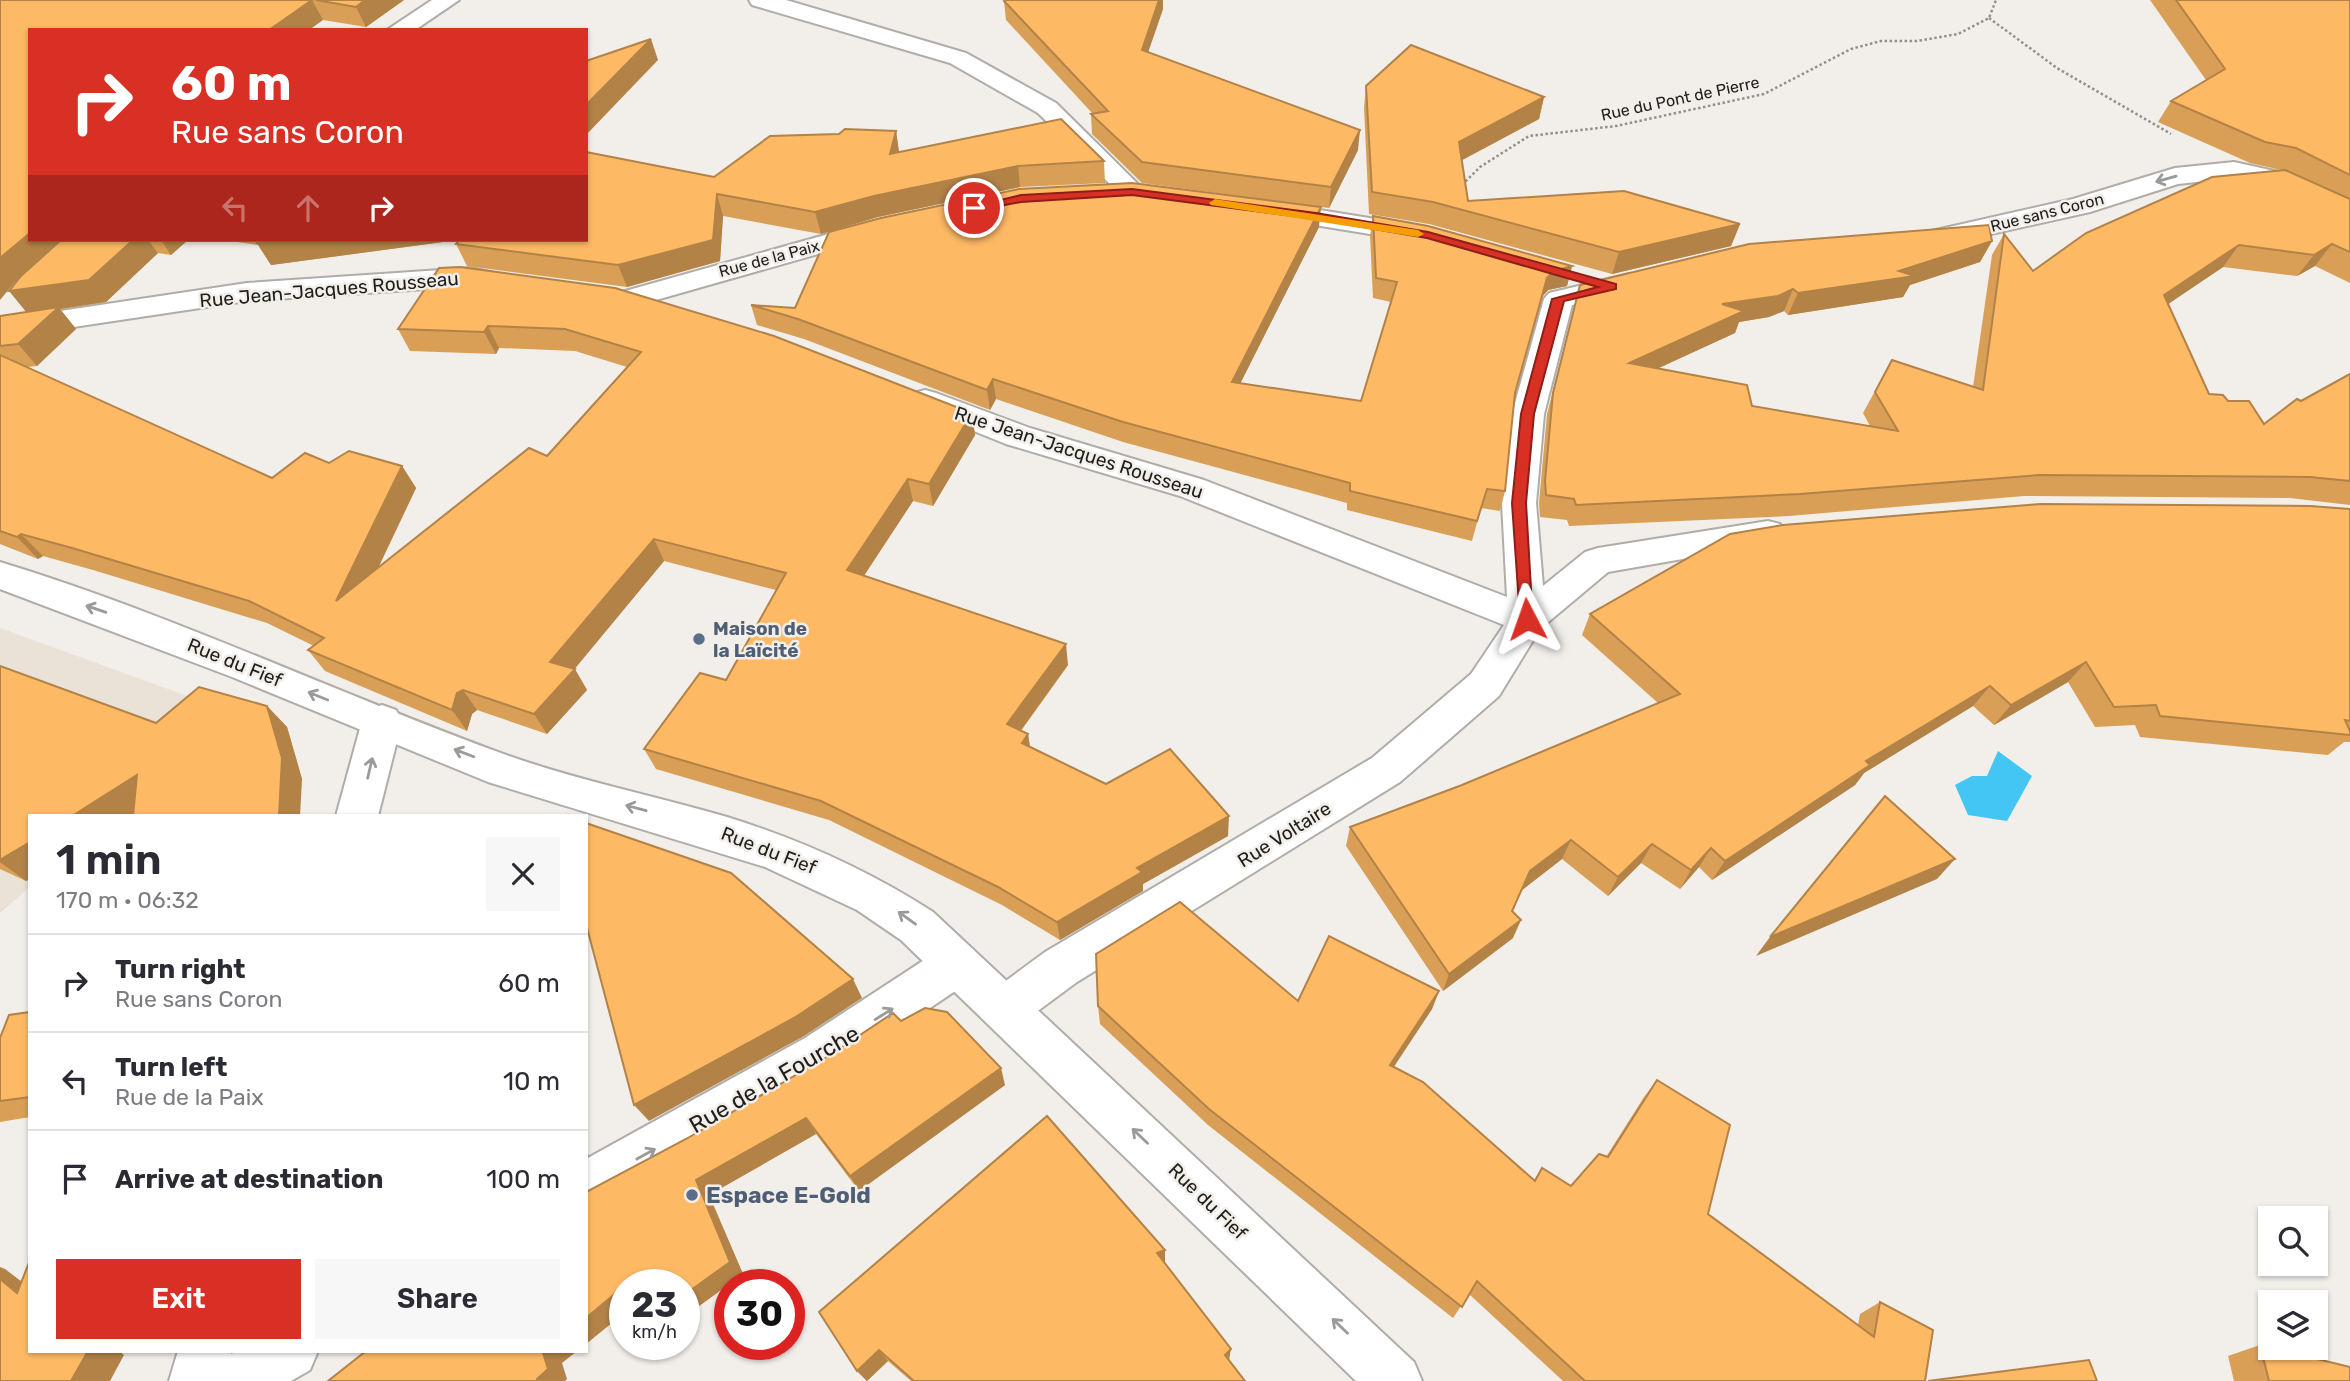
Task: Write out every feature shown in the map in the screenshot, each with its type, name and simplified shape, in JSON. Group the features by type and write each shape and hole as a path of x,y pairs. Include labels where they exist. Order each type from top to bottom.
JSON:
{"street":[{"path":"401,28 448,0"},
{"path":"760,0 958,58 1047,108 1146,194 1091,194"},
{"name":"Rue sans Coron","path":"1910,240 1937,238 2080,206 2175,176 2234,170 2270,178 2350,219"},
{"path":"1250,207 1441,239"},
{"name":"Rue de la Paix","path":"679,314 615,297 904,223"},
{"path":"1560,272 1612,287"},
{"name":"Rue Jean-Jacques Rousseau","path":"0,329 247,292 471,277 510,283"},
{"path":"1527,619 1519,503 1528,414 1559,299 1650,277"},
{"path":"0,324 20,298"},
{"name":"Rue Jean-Jacques Rousseau","path":"893,388 1018,436 1192,488 1527,619"},
{"name":"Rue Voltaire","path":"1004,1009 1061,967 1386,770 1485,685 1527,619 1598,561 1798,530"},
{"name":"Rue du Fief","path":"0,575 160,632 527,778 702,826 785,853 854,885 898,912 957,964 1392,1377"},
{"path":"359,814 382,721"},
{"name":"Rue de la Fourche","path":"588,1186 811,1061 913,997 957,964"},
{"path":"196,1381 204,1353"},
{"path":"237,1381 287,1353"}],"path":[{"path":"1996,0 1989,18 2057,68 2234,170"},
{"name":"Rue du Pont de Pierre","path":"1441,239 1442,204 1480,167 1529,136 1616,126 1764,94 1851,49 1881,41 1917,41 1958,34 1989,18"}],"shaded area":[{"path":"0,628 259,722 220,756 133,814 28,814 28,889 0,913"}],"water":[{"path":"1998,751 2032,776 2007,821 1968,815 1955,785 1972,776 1987,776"}],"building":[{"path":"0,0 312,0 272,28 28,28 28,235 0,258"},
{"path":"316,0 365,0 356,7"},
{"path":"1159,0 1142,50 1360,130 1331,187 1142,162 1091,114 1108,111 1004,1"},
{"path":"2176,0 2350,0 2350,175 2296,148 2265,142 2171,101 2225,69"},
{"path":"651,39 588,103 588,60"},
{"path":"1411,45 1544,97 1459,142 1468,201 1624,191 1740,224 1619,252 1433,202 1372,192 1366,86"},
{"path":"1061,119 1104,161 1018,166 874,196 815,212 717,194 713,240 618,265 456,244 588,242 588,152 714,177 770,136 839,134 845,129 896,131 890,154"},
{"path":"2285,170 2350,199 2350,252 2332,244 2314,255 2239,245 2164,295 2209,394 2223,395 2228,401 2249,401 2264,424 2297,399 2301,401 2350,374 2350,481 2310,477 2039,475 1800,494 1576,505 1574,499 1546,495 1553,393 1580,285 1749,244 1989,225 1992,241 1899,271 1915,276 1798,293 1793,289 1778,296 1722,304 1744,311 1629,363 1747,385 1752,406 1898,431 1875,392 1892,360 1983,390 2004,234 2033,271 2086,233 2212,177"},
{"path":"1132,183 1321,207 1232,382 1361,401 1397,282 1376,278 1373,216 1428,226 1572,266 1554,271 1547,278 1515,393 1505,491 1487,489 1477,521 1350,491 1350,483 1123,422 993,379 987,390 798,319 751,305 795,308 829,232 881,218 1019,189"},
{"path":"59,242 131,242 89,280 9,291 21,276"},
{"path":"460,267 615,288 774,336 972,413 929,484 908,479 847,570 1066,644 1007,724 1028,734 1022,743 1106,784 1170,749 1229,816 1137,868 1142,872 1057,922 998,887 821,801 644,749 700,673 726,680 786,573 654,539 550,662 575,669 534,714 463,690 457,693 452,710 308,650 324,638 249,601 72,548 0,531 0,355 272,478 305,453 329,463 349,451 402,466 336,601 529,448 547,456 641,352 565,329 488,326 484,332 398,329 439,268"},
{"path":"59,307 18,344 0,346 0,316"},
{"path":"2040,504 2310,506 2350,509 2350,721 2345,720 2350,735 2160,716 2156,705 2114,707 2086,662 2011,705 1990,686 1866,761 1870,765 1725,861 1711,848 1691,870 1652,844 1618,877 1571,840 1530,871 1512,911 1521,920 1449,974 1350,827 1462,785 1680,694 1590,614 1730,534 1783,525"},
{"path":"0,666 156,723 199,687 267,706 282,758 279,814 133,814 137,775 75,814 28,814 28,843 0,860"},
{"path":"1885,796 1955,859 1770,937"},
{"path":"588,824 731,873 853,979 794,1018 634,1105 588,932"},
{"path":"1180,902 1298,1001 1329,936 1439,991 1390,1065 1423,1082 1535,1181 1542,1168 1571,1186 1599,1154 1608,1157 1657,1080 1730,1125 1708,1214 1874,1337 1880,1302 1933,1330 1925,1381 1585,1381 1477,1281 1462,1307 1209,1109 1098,1006 1096,954"},
{"path":"925,1008 947,1012 1001,1068 850,1176 806,1118 696,1180 730,1262 720,1269 714,1269 714,1273 700,1284 700,1269 609,1269 609,1299 588,1316 588,1191 686,1139 830,1055 893,1013 901,1021"},
{"path":"28,1012 28,1097 0,1101 0,1038 9,1015"},
{"path":"1047,1116 1165,1250 1157,1253 1231,1349 1225,1355 1245,1381 914,1381 879,1350 857,1371 819,1312"},
{"path":"28,1265 28,1353 87,1353 71,1381 0,1381 0,1279 17,1293"},
{"path":"363,1353 543,1353 548,1369 537,1379 539,1381 328,1381"},
{"path":"2089,1360 2097,1381 1928,1381"},
{"path":"2264,1360 2321,1360 2350,1367 2350,1381 2269,1381"}],"slow traffic":[{"path":"1215,203 1316,216 1418,234"}],"place":[{"name":"Maison de la Laïcité","path":"699,639"},
{"name":"Espace E-Gold","path":"692,1195"}],"route":[{"path":"974,208 1021,198 1132,192 1316,216 1428,235 1612,287 1559,299 1528,414 1519,503 1527,619"}]}
